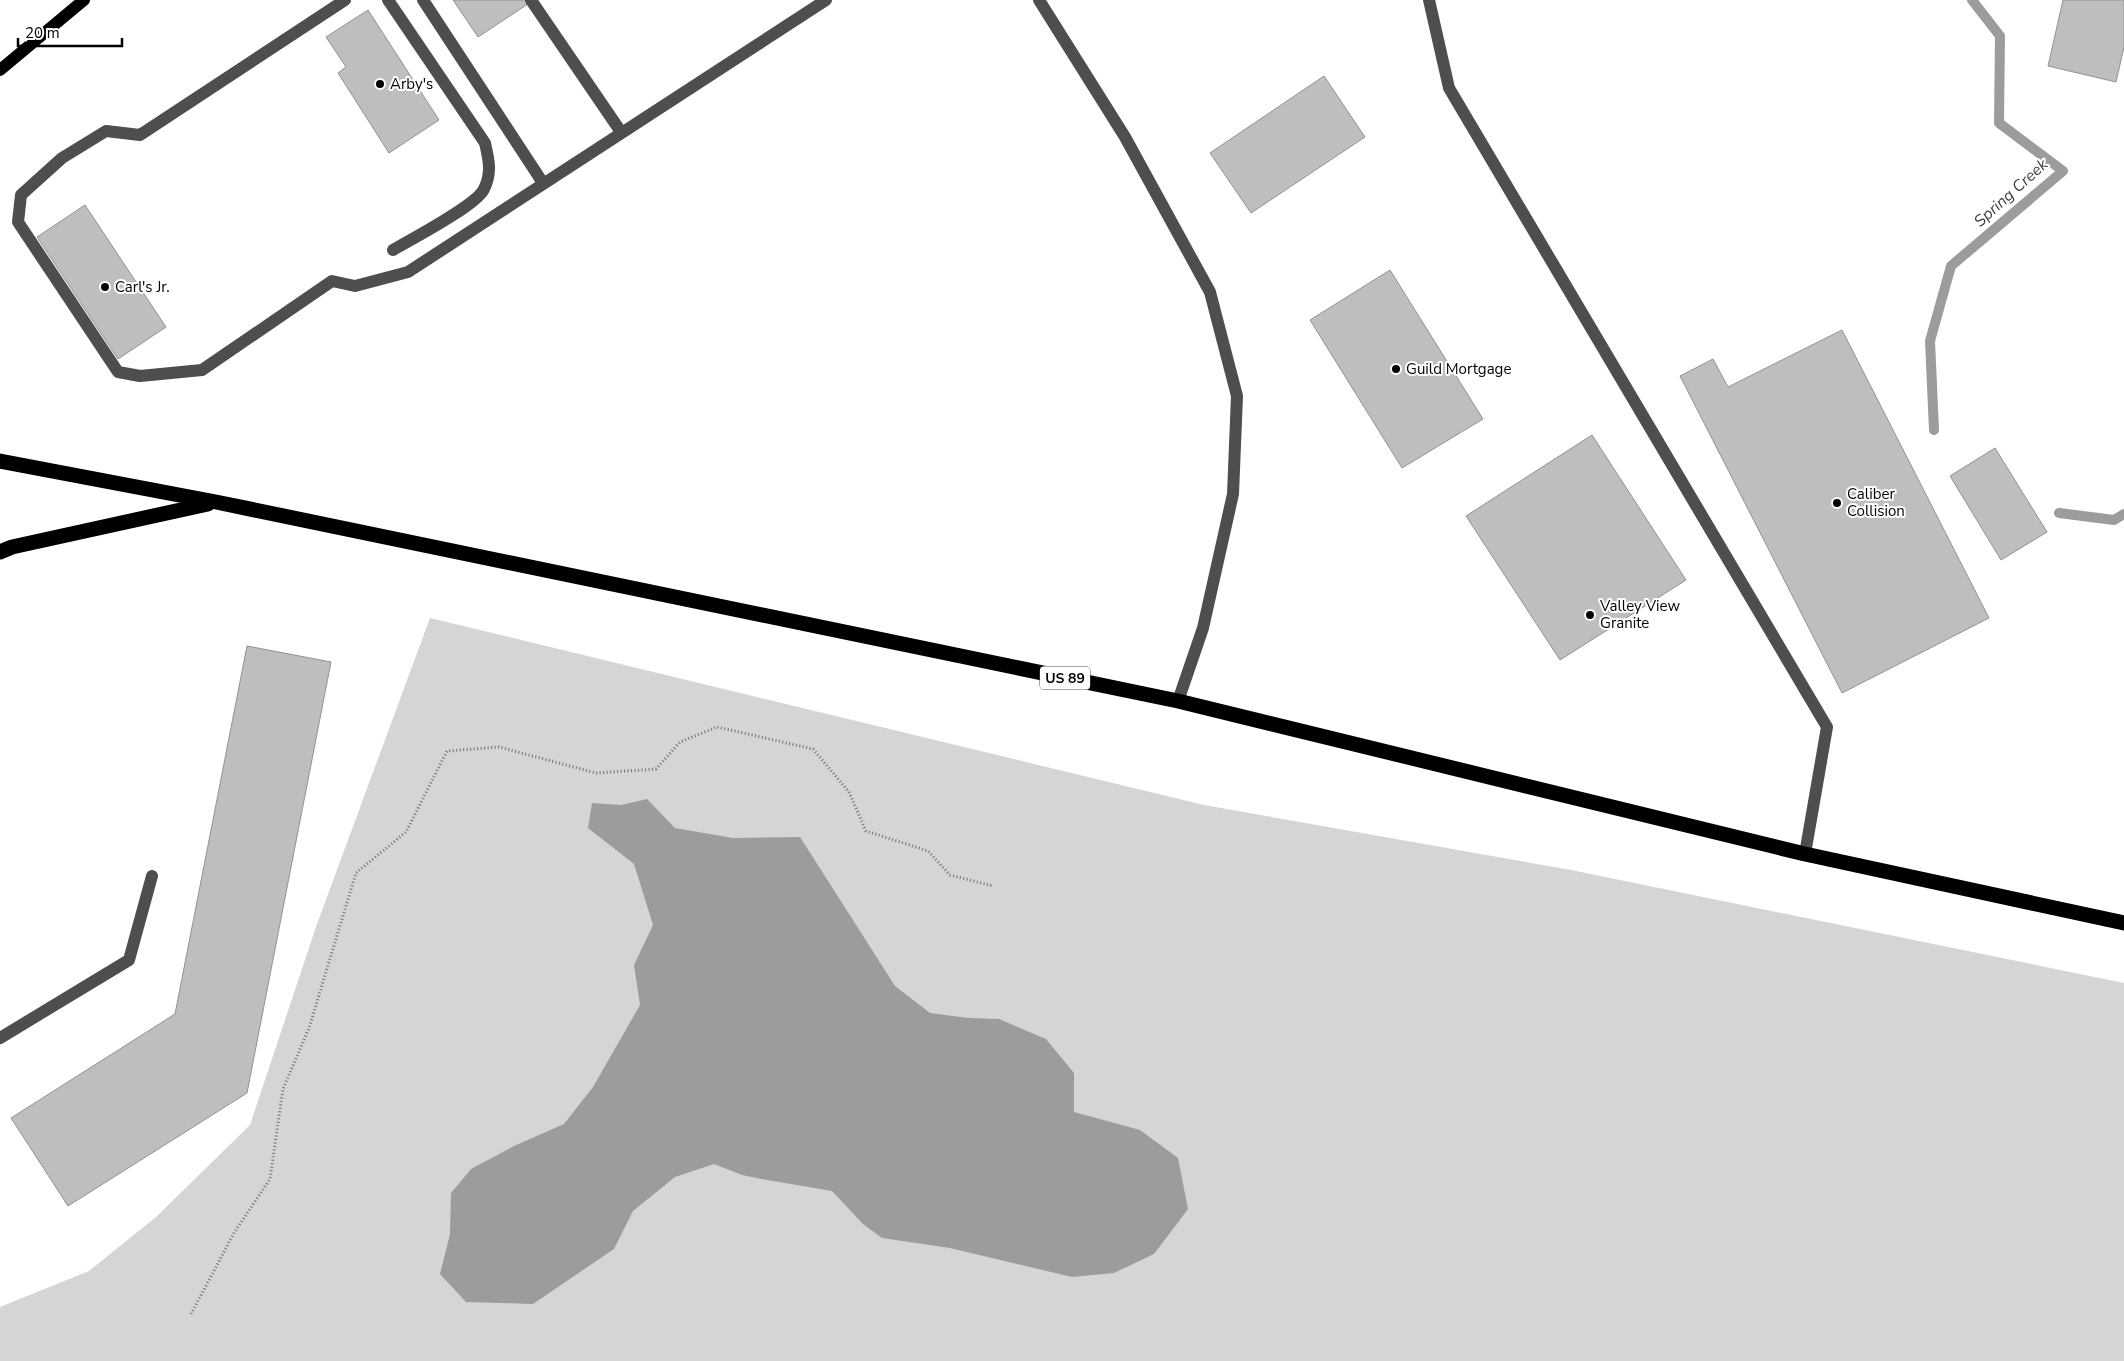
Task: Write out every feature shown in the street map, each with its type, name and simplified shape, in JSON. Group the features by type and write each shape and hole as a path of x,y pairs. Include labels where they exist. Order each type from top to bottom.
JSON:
{"highway":[{"name":"US 89","path":"0,461 216,502 1178,701 1804,854 2124,923"},
{"path":"0,552 12,547 216,502"}],"main road":[{"path":"0,70 84,0"}],"street":[{"path":"345,0 140,135 106,131 62,158 22,195 18,222 118,372 140,376 202,370 332,281 355,286 408,272 620,132 826,0"},
{"path":"388,0 485,143 490,167 484,191 463,209 394,250"},
{"path":"423,0 543,183"},
{"path":"531,0 620,132"},
{"path":"1039,0 1125,136 1210,292 1237,396 1233,494 1203,628 1178,701"},
{"path":"1429,0 1449,88 1827,727 1804,854"},
{"path":"0,1038 129,960 152,876"}],"path":[{"path":"191,1314 234,1233 270,1179 283,1089 309,1028 356,873 406,832 447,751 500,747 596,773 656,769 680,742 716,727 813,749 849,792 866,831 928,851 950,875 993,886"}],"shaded area":[{"path":"430,618 1204,805 1571,870 2124,983 2124,1361 0,1361 0,1307 89,1271 156,1217 250,1125 317,924"},
{"path":"647,799 675,828 733,838 800,837 895,986 930,1013 968,1018 999,1019 1046,1039 1074,1073 1074,1112 1140,1130 1178,1158 1188,1209 1154,1254 1114,1273 1072,1277 950,1248 882,1238 863,1224 832,1191 742,1175 714,1164 675,1177 633,1211 614,1249 533,1304 466,1302 440,1274 450,1234 451,1193 471,1169 514,1146 564,1124 593,1087 640,1005 634,965 653,925 634,864 588,828 592,803 621,805"}],"building":[{"path":"453,0 534,0 478,37"},
{"path":"2063,0 2124,0 2124,47 2116,82 2048,66"},
{"path":"368,10 439,120 389,153 338,73 346,67 326,37"},
{"path":"1324,76 1365,137 1251,213 1210,153"},
{"path":"85,205 166,327 118,359 37,237"},
{"name":"Guild Mortgage","path":"1390,270 1483,419 1402,468 1310,320"},
{"name":"Caliber Collision","path":"1842,330 1989,618 1842,693 1680,376 1713,359 1728,387"},
{"path":"1592,435 1686,580 1560,660 1466,516"},
{"path":"1995,448 2047,532 2001,560 1950,476"},
{"path":"247,646 331,662 247,1093 68,1206 11,1118 175,1014"}],"waterway":[{"name":"Spring Creek","path":"1934,430 1930,341 1951,266 2063,171 1999,123 2000,36 1972,0"},
{"name":"Spring Creek","path":"2059,513 2114,520 2124,514"}],"place":[{"name":"Arby's","path":"380,84"},
{"name":"Carl's Jr.","path":"105,287"},
{"name":"Guild Mortgage","path":"1396,369"},
{"name":"Caliber Collision","path":"1837,503"},
{"name":"Valley View Granite","path":"1590,615"}]}
